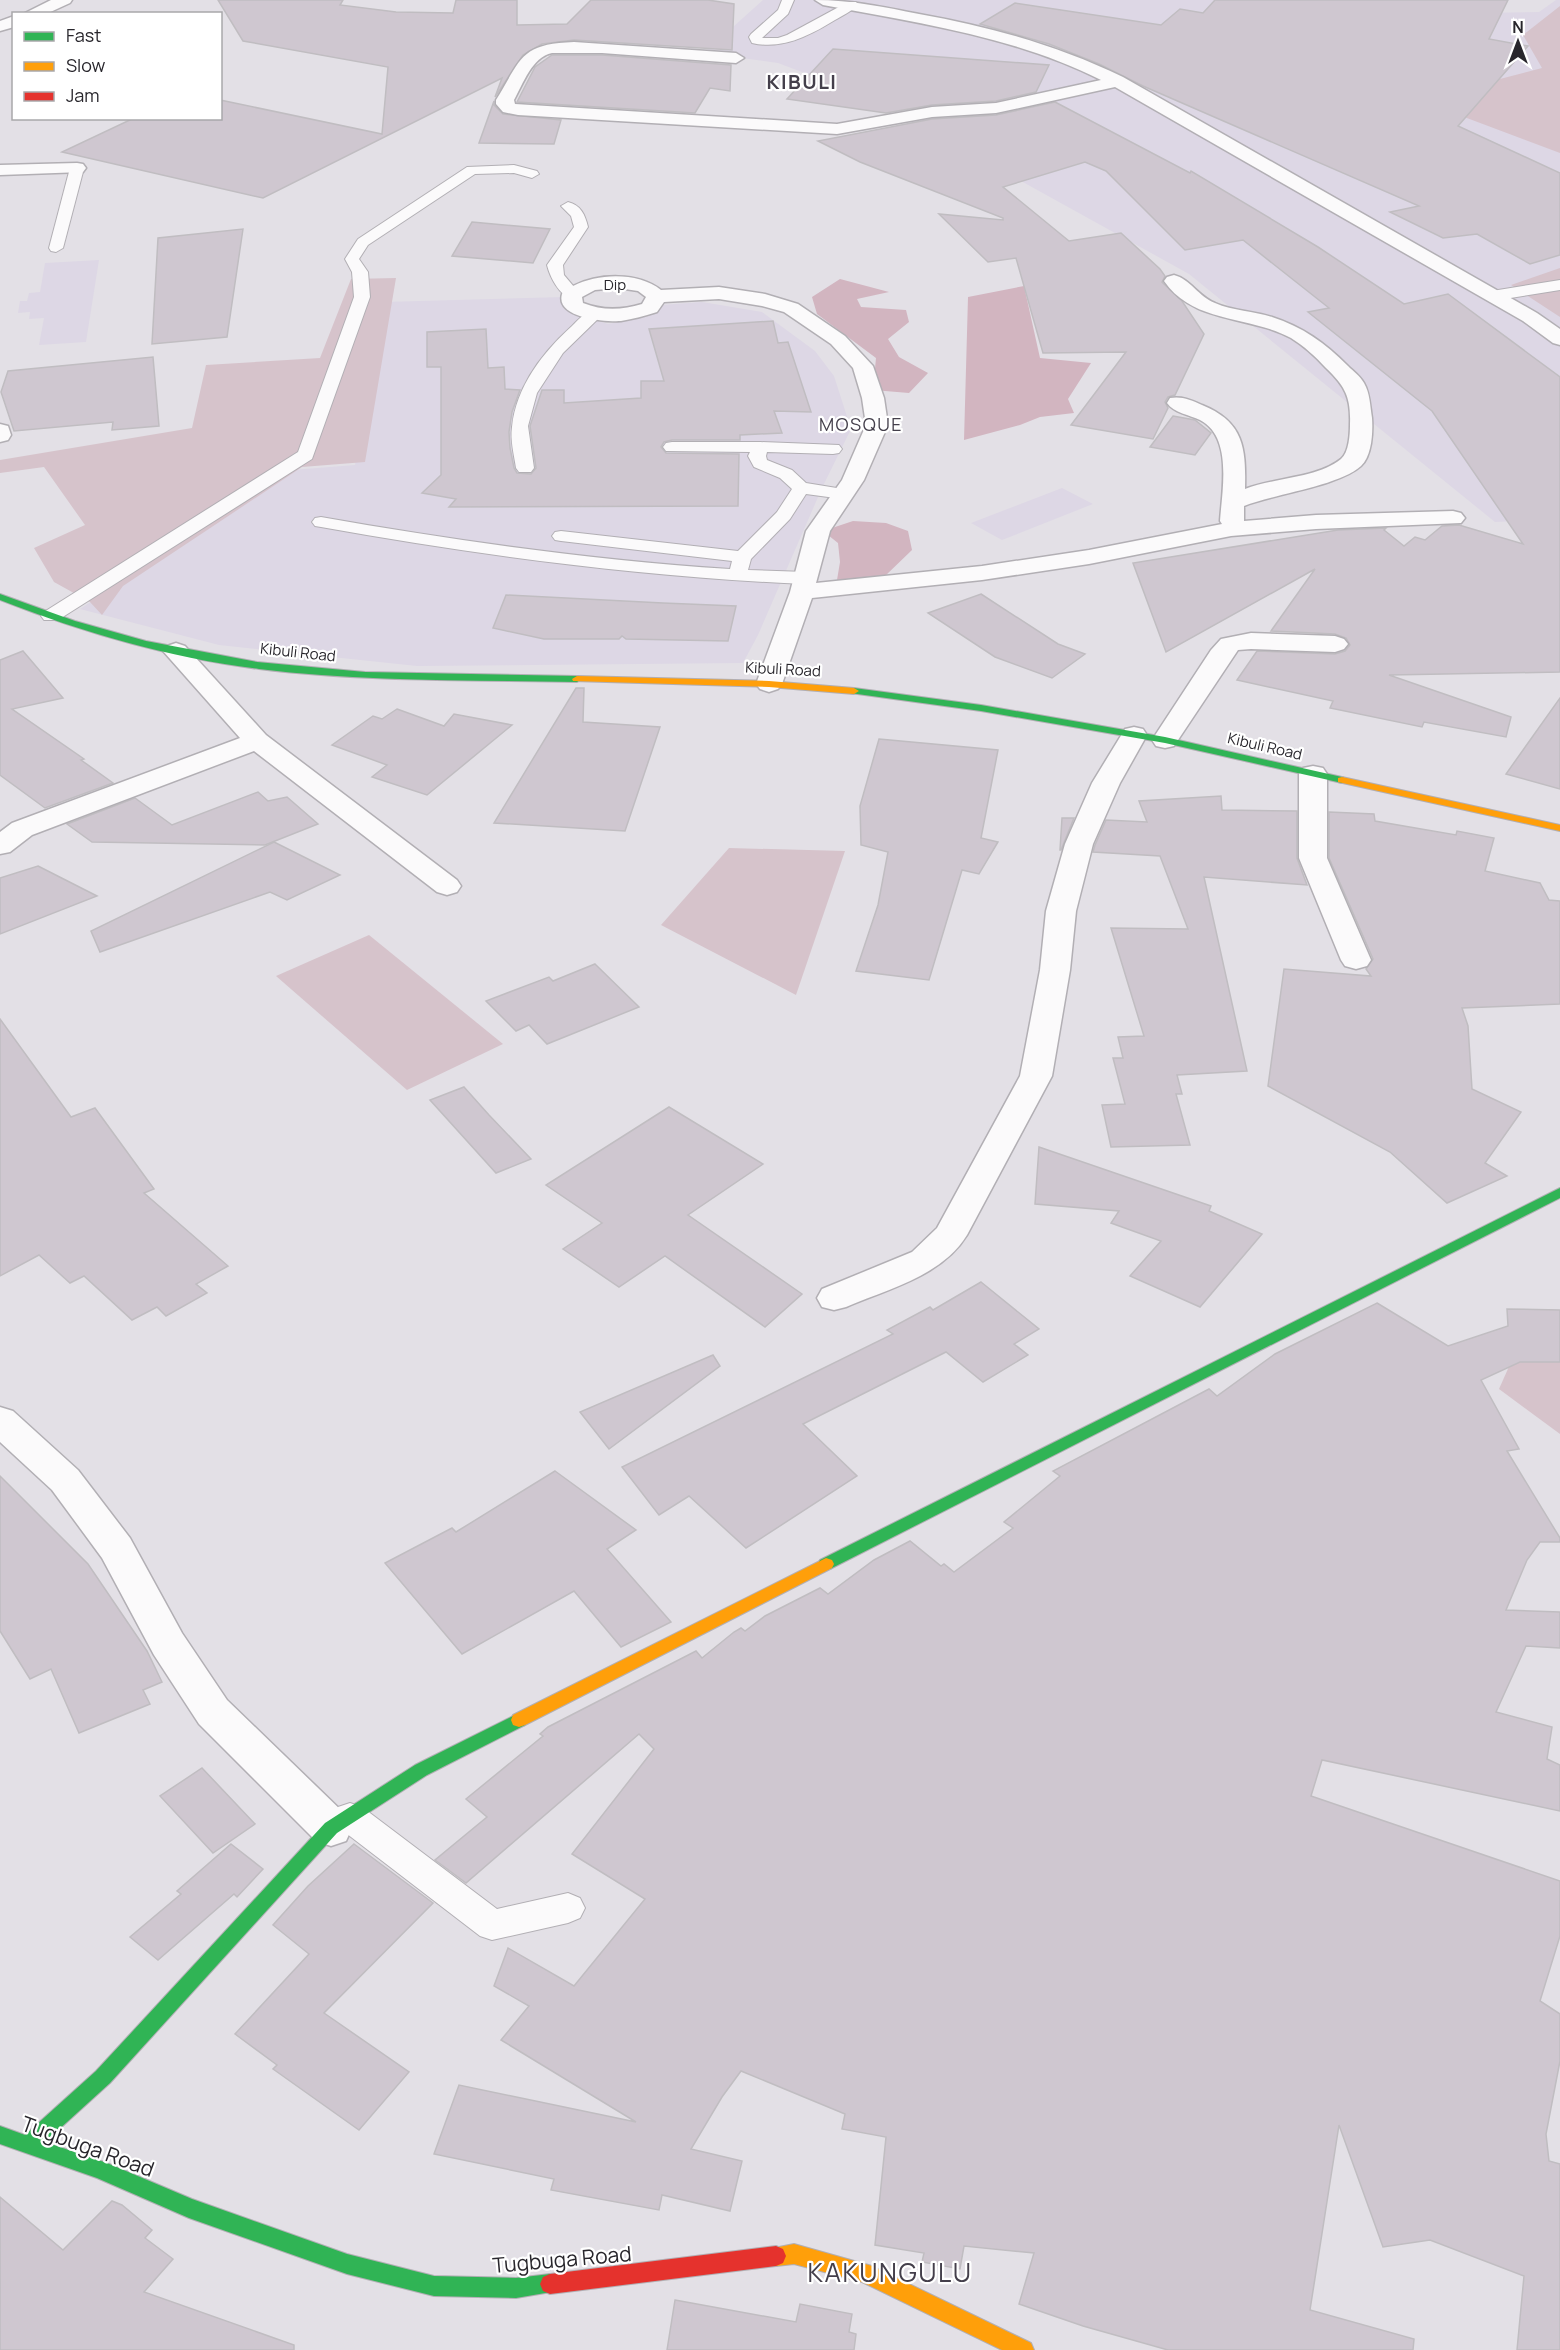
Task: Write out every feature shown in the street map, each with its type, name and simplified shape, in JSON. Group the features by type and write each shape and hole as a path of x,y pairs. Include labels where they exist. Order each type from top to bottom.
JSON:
{"street":[{"path":"36,12 64,0"},
{"path":"820,5 970,28 1075,60 1117,81 1530,317 1560,339"},
{"path":"736,58 586,48 546,48 535,53 505,100 505,104 509,108 518,110 837,129 932,112 996,108 1117,81"},
{"path":"0,170 77,168"},
{"path":"1174,281 1191,298 1208,308 1264,321 1298,334 1322,351 1354,384 1358,395 1360,441 1353,461 1340,469 1307,481 1258,492 1233,502"},
{"name":"Dip","path":"572,294 590,285 618,282 644,286 657,296"},
{"path":"572,294 573,306 594,315 625,316 650,308 657,296 719,293 765,300 791,308 838,340 863,366 873,398 877,425 853,480 818,531 804,585 769,684"},
{"path":"1178,403 1222,425 1229,435 1233,502 1232,529"},
{"path":"804,585 982,573 1089,556 1232,529 1316,522 1453,518"},
{"name":"Kibuli Road","path":"0,597 51,616 176,651 306,672 769,684 858,691 910,698 1165,740 1560,828"},
{"path":"1165,740 1220,655 1230,644 1251,641 1335,644"},
{"path":"176,651 257,741 447,886"},
{"path":"834,1298 924,1260 950,1235 1036,1076 1055,970 1061,911 1079,844 1106,783 1134,735"},
{"path":"0,846 22,829 257,741"},
{"path":"1313,774 1313,858 1356,960"},
{"path":"28,2145 103,2077 341,1823 421,1770 1560,1192"},
{"path":"0,1420 64,1480 116,1548 168,1644 213,1712 341,1823"},
{"name":"Tugbuga Road","path":"0,2135 100,2170 189,2208 347,2264 434,2286 516,2288 794,2254 866,2272 1024,2350"}],"lane":[{"path":"791,3 754,37 756,40 761,42 784,41 845,9"},
{"path":"56,248 77,168"},
{"path":"51,616 306,455 362,297 360,273 352,259 363,242 472,170 514,170 532,174"},
{"path":"568,206 578,215 581,226 555,265 556,276 572,294"},
{"path":"1492,296 1560,285"},
{"path":"525,468 520,426 527,400 544,365 571,333 594,315"},
{"path":"672,447 833,449"},
{"path":"760,447 757,456 760,463 786,474 801,488 843,494"},
{"path":"737,576 742,557 784,515 801,488"},
{"path":"321,522 499,553 601,565 737,576 804,585"},
{"path":"561,536 742,557"},
{"path":"341,1823 492,1925 568,1908"}],"shaded area":[{"path":"763,0 1363,0 1478,13 1539,12 1556,0 1560,0 1560,519 1495,522 1189,274 873,99 778,63 704,53"},
{"path":"1560,6 1560,153 1419,100 1542,68 1523,35"},
{"path":"99,260 86,342 39,345 44,318 29,319 30,312 18,313 20,301 27,301 29,293 40,292 45,263"},
{"path":"1560,268 1560,317 1511,285"},
{"path":"396,278 365,462 302,467 123,586 102,615 90,602 54,582 34,548 85,525 44,467 0,473 0,460 192,428 206,365 320,358 351,279"},
{"path":"840,279 889,292 857,299 861,307 906,310 909,322 888,339 899,357 928,373 909,393 873,390 876,358 817,314 812,297"},
{"path":"1024,286 1040,358 1091,363 1068,399 1074,413 1040,417 1020,425 964,440 968,297"},
{"path":"564,297 564,309 608,324 643,317 662,305 702,302 762,312 815,351 834,376 851,429 822,488 758,635 743,663 417,666 219,645 80,609 292,470 355,465 383,302","holes":["486,329 487,364 428,367 427,332"]},
{"path":"1062,488 1093,504 1002,540 971,523"},
{"path":"853,521 886,523 908,531 912,550 885,576 837,580 840,562 838,543 823,531"},
{"path":"729,848 845,851 796,995 661,925"},
{"path":"369,935 503,1044 407,1090 276,976"},
{"path":"1511,1362 1560,1362 1560,1434 1499,1389"}],"building":[{"path":"218,0 343,0 340,5 396,12 453,13 456,0 517,0 517,25 567,24 591,0 708,0 734,4 732,50 574,40 542,44 523,55 495,97 502,78 263,198 62,152 130,120 222,120 222,100 382,134 388,67 243,41"},
{"path":"1215,0 1508,0 1489,39 1528,46 1458,126 1560,173 1560,255 1530,264 1477,234 1443,238 1390,212 1419,206 1143,86 1099,64 1049,44 980,24 1015,3 1161,25 1180,9 1203,13"},
{"path":"833,49 1049,65 1036,92 996,101 932,105 886,113 787,99"},
{"path":"552,55 602,55 731,65 730,91 710,88 695,113 517,102 535,67"},
{"path":"494,101 494,105 503,114 561,120 554,144 479,143"},
{"path":"1055,102 1190,173 1191,171 1318,247 1404,304 1448,294 1560,377 1560,672 1389,675 1511,717 1506,737 1424,722 1422,727 1330,708 1333,701 1237,680 1257,651 1335,654 1345,651 1350,645 1346,638 1335,634 1271,631 1315,569 1166,652 1133,563 1338,530 1386,528 1384,530 1404,546 1415,537 1425,540 1442,526 1459,525 1523,544 1432,411 1308,312 1329,308 1243,240 1185,250 1106,171 1085,162 1003,187 1069,241 1121,233 1160,269 1165,276 1162,282 1182,301 1204,334 1175,395 1168,397 1165,402 1168,408 1153,439 1071,425 1126,352 1043,353 1016,258 988,262 939,214 1003,220 1003,218 860,162 818,141 932,119 996,115"},
{"path":"472,222 550,229 533,263 452,256"},
{"path":"243,229 227,337 152,344 158,238"},
{"path":"773,321 778,343 788,342 811,412 774,411 782,433 740,435 740,440 672,440 664,442 661,447 666,453 739,454 738,506 449,507 456,499 422,493 441,475 441,367 427,367 427,332 486,329 488,368 504,367 505,389 520,390 512,412 509,432 514,468 517,473 531,474 536,468 530,426 542,390 564,390 564,403 641,398 641,381 664,381 649,329"},
{"path":"153,357 159,426 112,430 113,422 14,431 1,392 8,371"},
{"path":"1173,416 1195,420 1211,433 1195,455 1150,447"},
{"path":"981,594 1058,644 1085,654 1052,678 995,657 928,613"},
{"path":"506,595 736,606 728,641 626,639 622,636 619,639 544,639 493,628"},
{"path":"23,651 63,698 12,709 84,759 81,760 113,783 45,808 0,775 0,660"},
{"path":"576,688 584,688 583,722 660,727 625,831 494,823"},
{"path":"1560,698 1560,789 1506,774"},
{"path":"397,709 444,726 454,714 512,725 427,795 372,777 387,765 332,745 373,716 382,719"},
{"path":"879,739 998,750 981,838 998,842 979,874 962,870 929,980 856,971 878,905 888,852 861,845 860,806"},
{"path":"258,792 268,801 287,797 318,824 265,845 92,842 67,824 135,798 172,825"},
{"path":"1221,796 1222,810 1297,811 1297,858 1307,885 1204,877 1247,1071 1177,1075 1182,1094 1176,1094 1190,1145 1111,1147 1102,1105 1125,1104 1113,1058 1123,1058 1118,1037 1144,1036 1111,928 1188,929 1160,856 1093,852 1095,845 1106,820 1147,822 1139,801"},
{"path":"1329,812 1374,814 1375,821 1456,835 1457,831 1494,838 1485,871 1540,883 1549,900 1560,901 1560,1004 1462,1008 1468,1026 1472,1089 1521,1112 1485,1163 1507,1176 1447,1203 1390,1152 1268,1086 1284,969 1371,976 1366,969 1373,959 1329,858"},
{"path":"1062,818 1074,818 1060,850"},
{"path":"274,842 340,875 287,900 270,892 100,952 91,931"},
{"path":"38,866 97,896 0,934 0,878"},
{"path":"595,964 639,1007 547,1044 529,1025 516,1031 486,1001 549,977 553,981"},
{"path":"0,1019 71,1117 95,1108 154,1189 144,1193 228,1266 196,1284 207,1293 166,1316 157,1307 132,1320 84,1276 70,1283 39,1255 0,1276"},
{"path":"464,1087 531,1159 496,1173 430,1100"},
{"path":"669,1107 763,1164 688,1215 802,1294 765,1327 665,1256 619,1287 563,1249 602,1223 546,1185"},
{"path":"1039,1147 1211,1206 1209,1211 1262,1234 1200,1307 1130,1276 1161,1241 1111,1223 1119,1211 1035,1204"},
{"path":"981,1282 1039,1329 1014,1344 1028,1355 983,1382 946,1352 803,1424 857,1476 746,1548 689,1496 659,1515 622,1467 893,1334 887,1330 930,1307 933,1310"},
{"path":"1377,1303 1448,1346 1508,1326 1507,1309 1560,1310 1560,1362 1520,1362 1481,1380 1519,1449 1507,1451 1560,1538 1560,1542 1540,1542 1527,1560 1506,1610 1560,1612 1560,1648 1526,1646 1496,1712 1552,1727 1547,1759 1560,1765 1560,1811 1322,1760 1311,1796 1560,1881 1560,1936 1540,2001 1560,2014 1560,2061 1546,2134 1549,2161 1560,2164 1560,2350 1517,2350 1524,2276 1430,2240 1383,2247 1339,2125 1310,2310 1414,2339 1413,2350 1168,2350 1083,2326 1019,2304 1034,2253 964,2246 960,2269 922,2262 924,2253 875,2245 886,2137 842,2129 845,2114 741,2071 722,2097 691,2149 742,2161 730,2211 662,2195 659,2210 551,2190 554,2179 434,2154 459,2085 636,2122 501,2040 529,2006 494,1986 508,1948 574,1986 645,1899 572,1854 654,1749 639,1734 466,1883 435,1860 487,1817 466,1799 543,1736 540,1734 548,1727 696,1651 702,1658 734,1632 741,1628 745,1631 765,1616 820,1588 828,1594 874,1560 910,1541 941,1566 944,1564 954,1572 1013,1528 1004,1522 1060,1476 1053,1471 1209,1389 1217,1396 1275,1354"},
{"path":"713,1355 720,1366 609,1449 580,1412"},
{"path":"555,1471 636,1530 607,1549 671,1622 621,1647 574,1591 462,1654 385,1563 452,1528 456,1532"},
{"path":"0,1476 88,1564 147,1651 162,1682 143,1690 150,1704 79,1733 51,1669 30,1679 0,1631"},
{"path":"202,1768 255,1824 213,1853 160,1796"},
{"path":"231,1844 263,1869 237,1897 234,1894 158,1960 130,1937 181,1894 177,1891"},
{"path":"354,1844 433,1903 324,2013 409,2072 359,2130 273,2069 277,2065 235,2034 309,1954 273,1925 308,1886"},
{"path":"0,2197 63,2250 112,2201 122,2205 152,2230 145,2238 173,2259 144,2292 294,2345 294,2350 0,2350"},
{"path":"675,2300 796,2322 800,2304 852,2314 849,2332 856,2334 854,2350 667,2350"}],"traffic: fast":[{"path":"0,597 71,623 144,644 257,666 365,675 577,679"},
{"path":"854,691 981,708 1165,740 1342,780"},
{"path":"826,1564 1560,1192"},
{"path":"28,2145 103,2077 331,1828 421,1770 519,1720"},
{"path":"0,2135 100,2170 189,2208 347,2264 434,2286 516,2288 550,2284"}],"traffic: slow":[{"path":"577,679 769,684 854,691"},
{"path":"1342,780 1560,828"},
{"path":"519,1720 826,1564"},
{"path":"776,2256 794,2254 865,2273 1024,2350"}],"traffic: jam":[{"path":"550,2284 776,2256"}],"district":[{"name":"KIBULI","path":"802,81"},
{"name":"MOSQUE","path":"861,424"},
{"name":"KAKUNGULU","path":"890,2272"}]}
